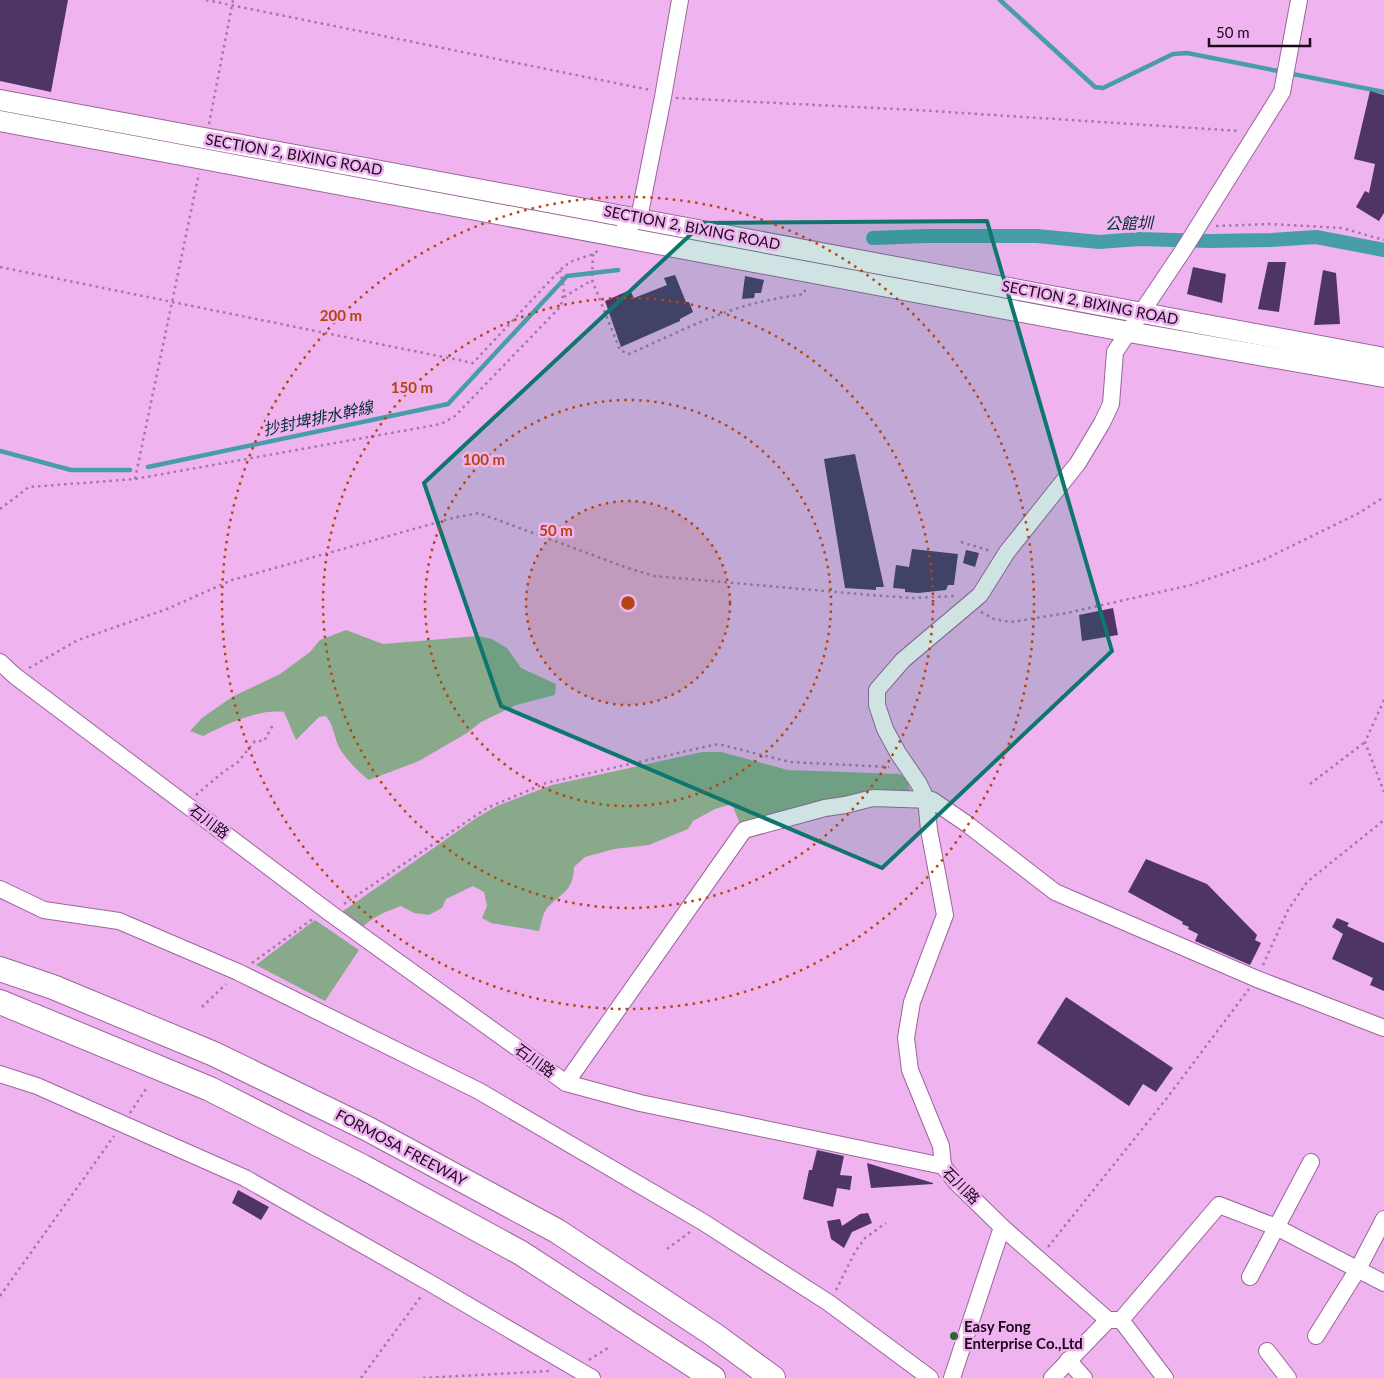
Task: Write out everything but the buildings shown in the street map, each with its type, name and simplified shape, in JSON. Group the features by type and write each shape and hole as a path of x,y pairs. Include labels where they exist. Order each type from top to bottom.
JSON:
{"highway":[{"name":"FORMOSA FREEWAY","path":"0,969 53,987 214,1054 377,1134 557,1231 713,1334 773,1378"},
{"path":"0,1002 210,1089 363,1167 521,1253 713,1378"}],"main road":[{"name":"SECTION 2, BIXING ROAD","path":"0,100 1384,358"},
{"name":"SECTION 2, BIXING ROAD","path":"0,122 202,158 1129,332 1384,377"}],"street":[{"path":"616,237 639,218 680,0"},
{"path":"943,1166 941,1146 910,1070 906,1038 912,1002 945,915 929,830 926,799 919,784 898,753 885,729 877,705 878,690 903,660 980,595 1005,556 1078,463 1111,404 1115,352 1184,249 1282,92 1299,0"},
{"name":"石川路","path":"6,673 330,913 566,1084 640,1103 943,1166 956,1182 1002,1227 1115,1320 1165,1378"},
{"path":"566,1084 744,830 825,808 845,806 873,798 932,800 967,824 1055,892 1257,978 1384,1028"},
{"path":"0,889 44,910 119,921 238,972 479,1092 703,1222 829,1303 930,1378"},
{"path":"0,1074 37,1086 245,1178 592,1378"},
{"path":"1250,1277 1311,1162"},
{"path":"1052,1378 1068,1360 1115,1320 1220,1206 1276,1227 1384,1283"},
{"path":"1316,1336 1358,1269 1384,1219"},
{"path":"952,1378 1002,1227"},
{"path":"1267,1351 1288,1378"},
{"path":"1068,1360 1084,1378"}],"path":[{"path":"206,0 654,91 663,97 916,110 1256,132"},
{"path":"206,138 233,0"},
{"path":"135,479 202,158"},
{"path":"1195,230 1270,224 1342,228 1384,240"},
{"path":"0,267 474,363 560,270 570,262 593,254 616,237"},
{"path":"593,254 592,280 620,350 629,354 732,309 767,300 804,294 811,272"},
{"path":"0,508 29,487 135,479 441,424 455,416 561,306 564,298 564,289 560,270"},
{"path":"564,298 592,280"},
{"path":"968,606 994,619 1011,622 1067,613 1191,585 1263,560 1359,513 1384,497"},
{"path":"6,673 78,640 167,609 232,580 453,518 479,513 624,567 654,576 914,598 980,595"},
{"path":"961,542 985,548 1005,556"},
{"path":"1310,784 1365,742 1384,700"},
{"path":"185,804 238,762 255,741 264,741 273,725"},
{"path":"1365,742 1384,792"},
{"path":"202,1006 238,972 316,916 330,913 487,808 546,783 718,744 790,762 908,768"},
{"path":"1039,1258 1167,1098 1257,978 1288,910 1307,882 1384,820"},
{"path":"0,1296 124,1123 146,1089"},
{"path":"667,1249 703,1222"},
{"path":"829,1303 855,1252 865,1238 886,1224"},
{"path":"361,1378 430,1283"},
{"path":"424,1378 544,1372 576,1368 611,1346"}],"highlighted area":[{"path":"987,221 1112,651 882,868 501,706 424,483 703,223"}],"green space":[{"path":"346,630 383,644 478,636 492,639 507,648 521,668 556,684 555,695 516,705 481,722 467,733 419,761 369,780 343,754 326,716 319,717 296,740 284,712 253,715 232,722 203,736 190,731 202,718 232,697 280,674 310,652 320,640"},
{"path":"702,752 721,752 788,770 899,774 906,777 911,794 846,796 839,805 747,825 740,824 732,804 715,809 693,821 688,829 649,845 614,849 585,857 574,867 569,887 547,908 539,931 491,923 482,918 487,906 484,892 473,886 446,899 442,908 429,915 414,913 401,906 374,918 360,930 336,916 478,817 497,806 552,785"},
{"path":"315,920 359,950 325,1001 256,965"}],"waterway":[{"path":"1000,0 1095,87 1103,88 1173,54 1187,53 1384,92"},
{"name":"公館圳","path":"873,238 1037,236 1099,242 1139,239 1210,241 1316,237 1384,250"},
{"name":"抄封埤排水幹線","path":"148,467 448,404 567,276 618,270"},
{"name":"抄封埤排水幹線","path":"0,451 71,470 130,470"}],"place":[{"name":"Easy Fong Enterprise Co.,Ltd","path":"954,1336"}]}
